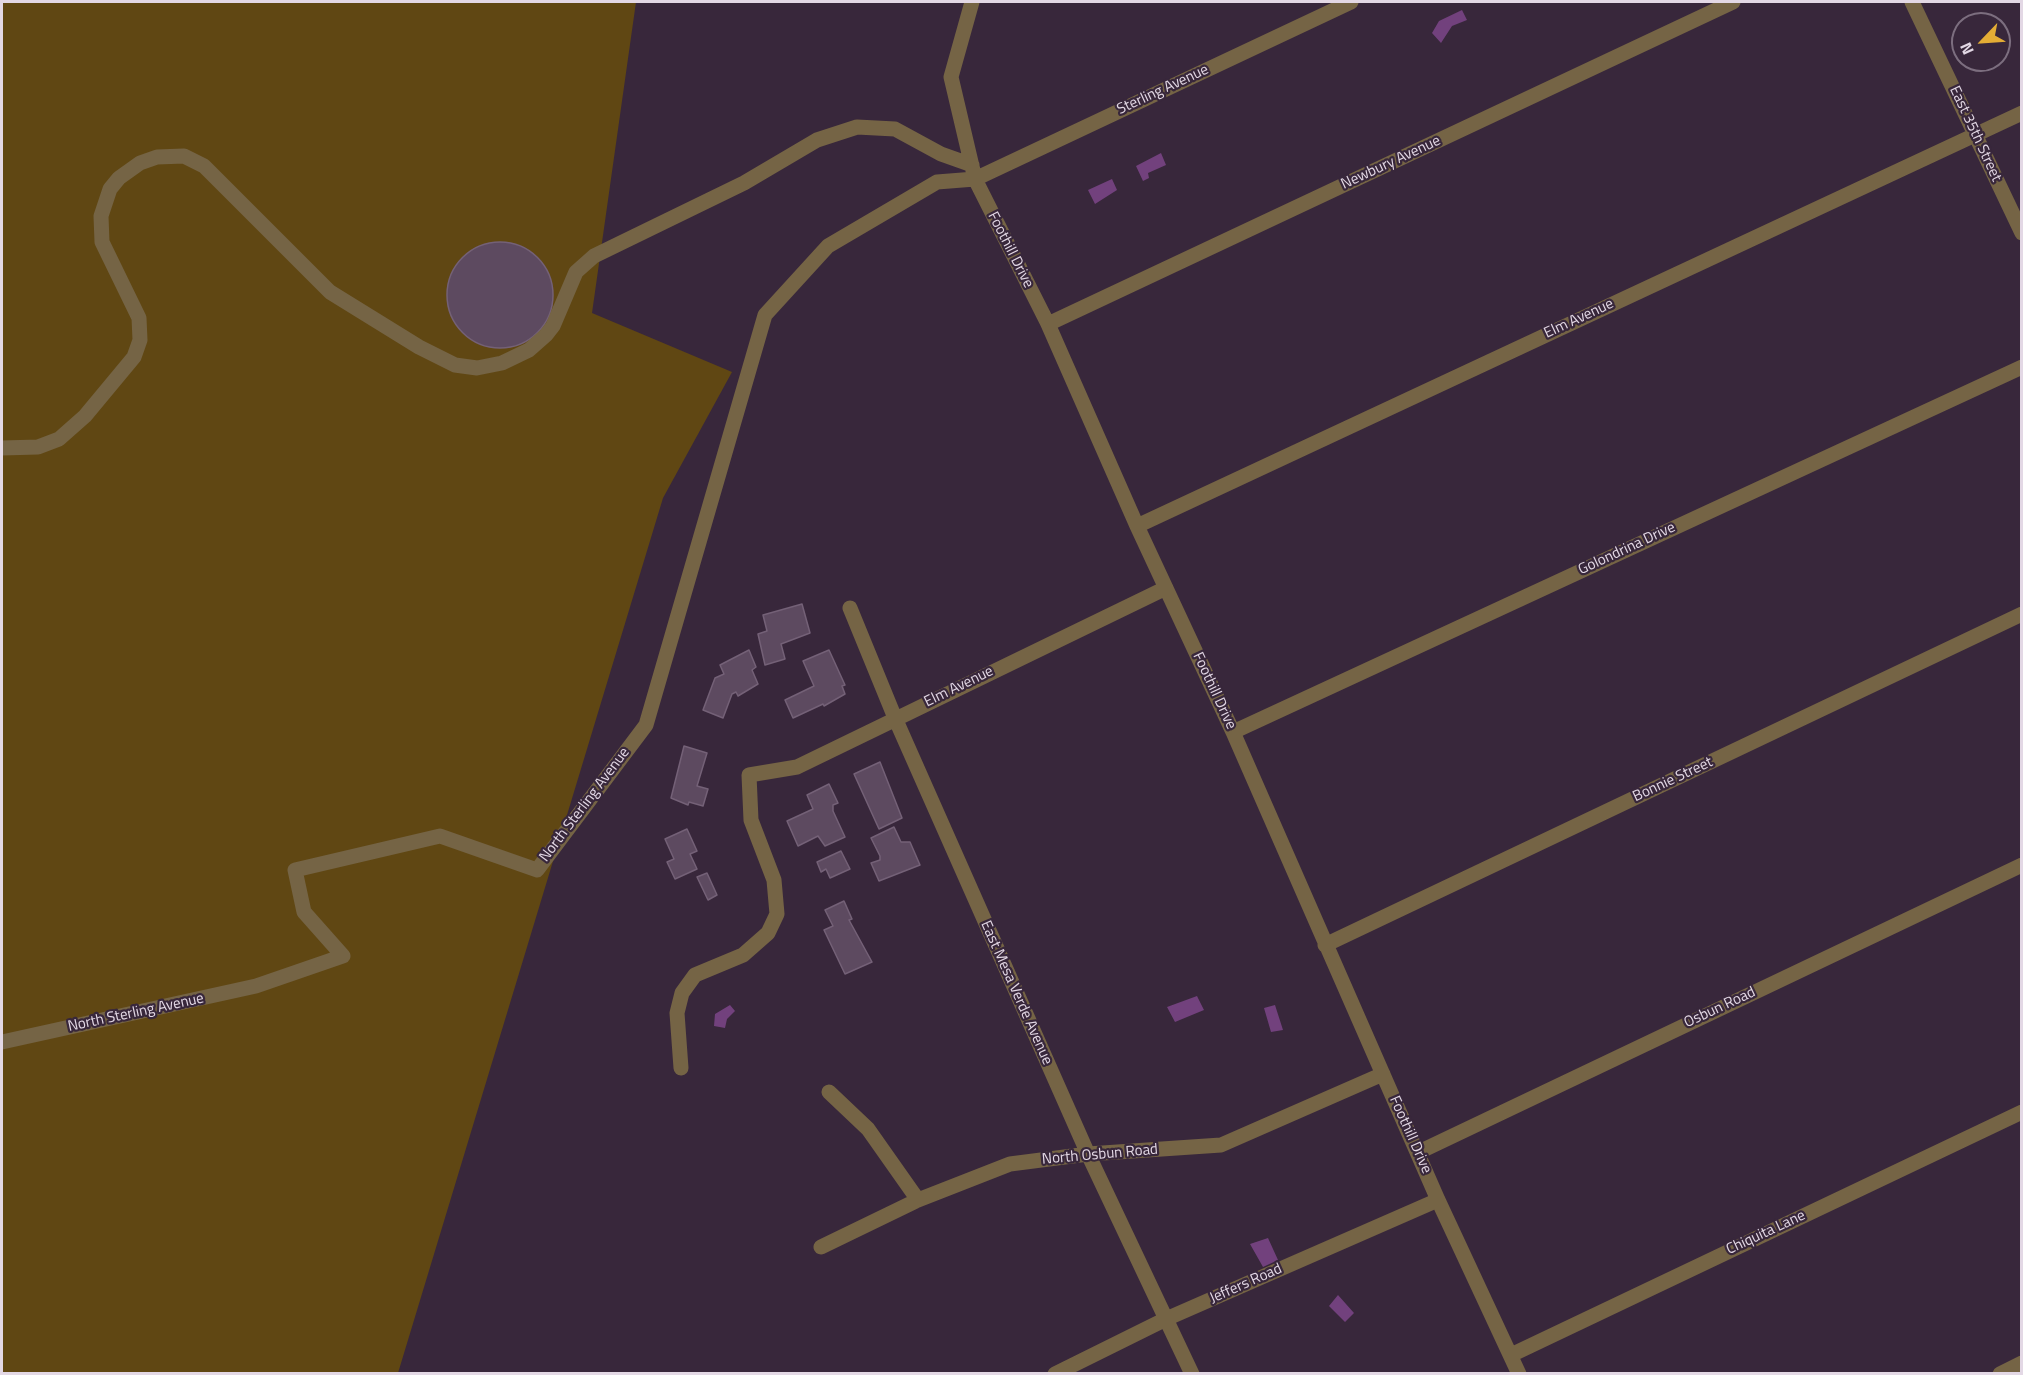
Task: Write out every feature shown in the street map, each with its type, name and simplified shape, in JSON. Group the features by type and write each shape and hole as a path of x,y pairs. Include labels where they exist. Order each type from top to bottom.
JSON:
{"street":[{"name":"Foothill Drive","path":"972,2 951,77 973,172 1048,324 1137,526 1233,732 1325,945 1419,1152 1438,1200 1519,1374"},
{"name":"Sterling Avenue","path":"973,172 1351,2"},
{"name":"Newbury Avenue","path":"1048,324 1733,2"},
{"name":"East 35th Street","path":"1912,2 2022,233"},
{"name":"Elm Avenue","path":"1137,526 2022,113"},
{"path":"2,448 38,447 59,439 85,416 134,357 140,340 140,318 102,242 101,216 110,189 119,178 140,163 157,157 184,156 204,166 330,292 455,365 477,368 502,363 529,350 546,334 554,326 576,272 594,256 744,183 817,140 857,127 895,129 973,172"},
{"name":"North Sterling Avenue","path":"2,1042 256,986 343,956 304,912 295,870 440,836 537,870 646,725 765,315 828,246 937,182 973,172"},
{"name":"Golondrina Drive","path":"1233,732 2022,367"},
{"name":"Elm Avenue","path":"681,1068 677,1013 682,993 695,975 743,955 768,933 777,914 774,880 751,820 749,775 797,766 1166,588"},
{"name":"East Mesa Verde Avenue","path":"850,608 895,718 1088,1154 1192,1374"},
{"name":"Bonnie Street","path":"1325,945 2022,614"},
{"name":"Osbun Road","path":"1419,1152 2022,865"},
{"name":"North Osbun Road","path":"821,1247 918,1200 1010,1164 1088,1154 1221,1145 1383,1074"},
{"path":"829,1092 868,1129 918,1200"},
{"name":"Chiquita Lane","path":"1511,1355 2022,1112"},
{"name":"Jeffers Road","path":"1055,1374 1166,1319 1438,1200"},
{"path":"2001,1374 2022,1364"}],"shaded area":[{"path":"2,2 636,2 592,313 732,372 663,498 398,1373 2,1374"},
{"path":"1462,10 1467,20 1452,26 1441,43 1432,33 1439,21"},
{"path":"1161,153 1166,165 1148,173 1149,178 1143,181 1136,166"},
{"path":"1112,179 1117,190 1095,204 1088,190"},
{"path":"1197,996 1204,1010 1175,1022 1167,1007"},
{"path":"730,1005 735,1011 727,1019 725,1028 714,1026 715,1014"},
{"path":"1275,1005 1283,1030 1271,1032 1264,1008"},
{"path":"1268,1238 1278,1260 1263,1267 1250,1244"},
{"path":"1338,1295 1354,1313 1345,1322 1329,1306"}],"building":[{"path":"500,242 520,246 537,258 549,275 553,295 549,315 537,332 520,344 500,348 480,344 463,332 451,315 447,295 451,275 463,258 480,246"},
{"path":"802,604 810,633 781,644 785,659 765,665 758,634 767,631 763,615"},
{"path":"749,650 756,667 752,670 758,684 738,696 736,692 732,694 723,718 703,710 715,678 724,674 720,665"},
{"path":"829,650 845,685 842,686 845,694 824,706 823,704 793,718 785,700 814,686 803,661"},
{"path":"684,746 707,753 697,786 708,789 703,806 689,802 688,805 671,798"},
{"path":"880,762 902,818 879,829 854,774"},
{"path":"829,784 838,803 833,805 833,811 845,837 825,846 818,836 798,846 787,821 813,809 807,795"},
{"path":"894,827 901,842 910,842 920,865 879,881 871,863 880,860 880,856 871,838"},
{"path":"687,829 697,851 690,854 697,869 675,879 667,862 674,859 665,839"},
{"path":"841,851 850,869 830,878 826,869 821,872 817,862"},
{"path":"707,873 717,895 708,900 697,877"},
{"path":"844,901 852,919 849,920 872,962 845,974 824,930 833,926 825,910"}]}
